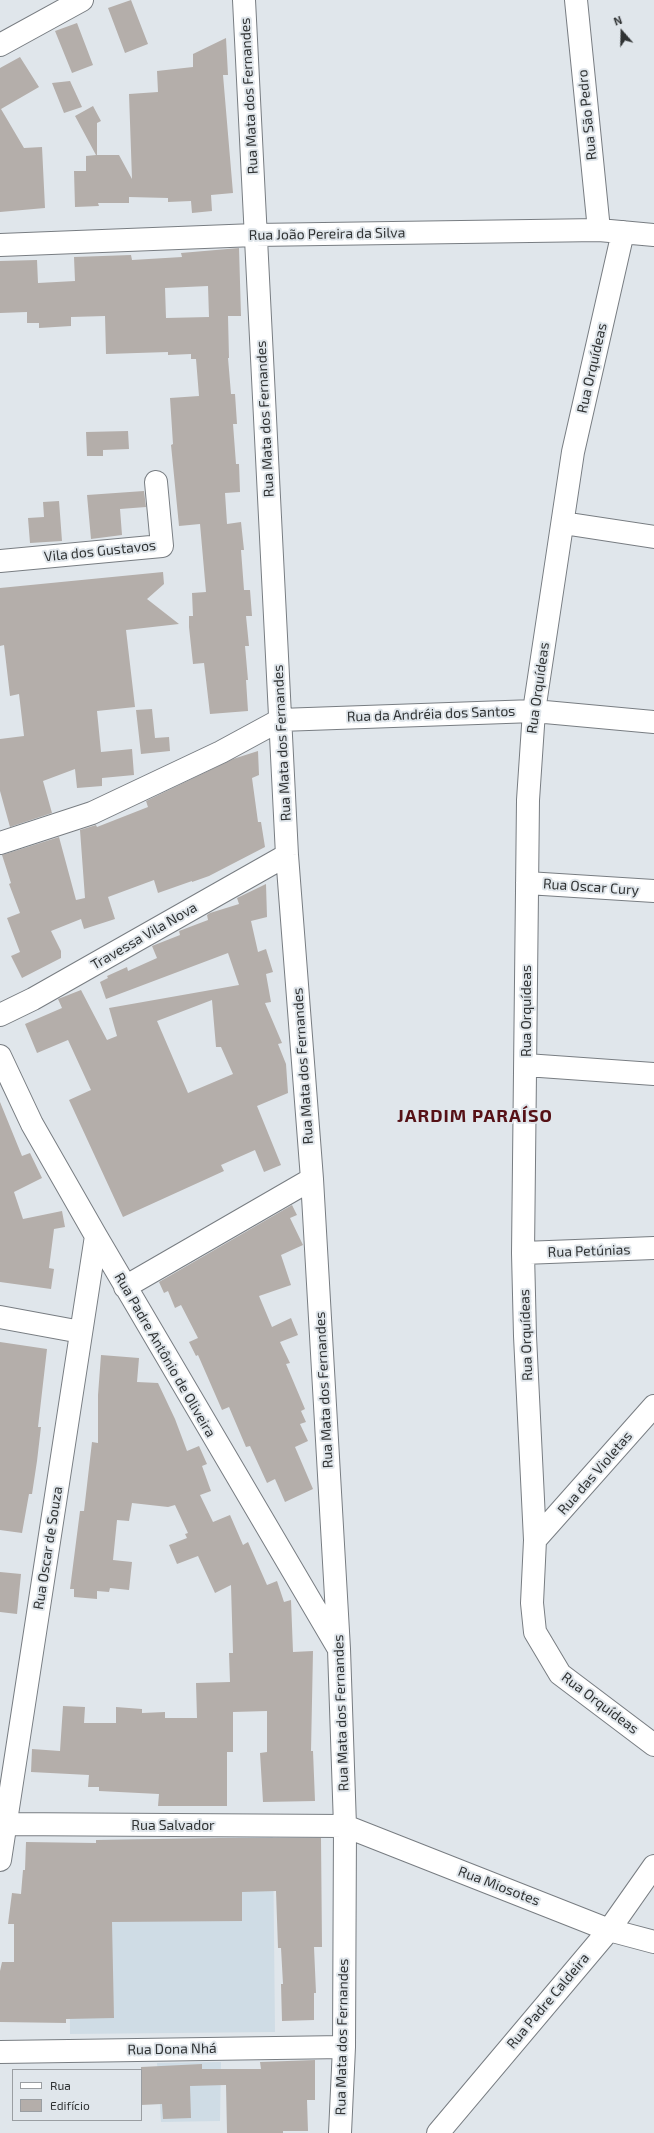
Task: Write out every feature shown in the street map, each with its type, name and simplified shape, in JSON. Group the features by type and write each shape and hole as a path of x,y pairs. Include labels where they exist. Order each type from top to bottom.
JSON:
{"street":[{"path":"0,45 82,0"},
{"name":"Rua Mata dos Fernandes","path":"244,0 287,855 312,1179 339,1648 345,1826 344,2047 340,2133"},
{"name":"Rua São Pedro","path":"576,0 598,230"},
{"name":"Rua João Pereira da Silva","path":"0,245 256,235 598,230 654,235"},
{"name":"Rua Orquídeas","path":"623,232 573,452 534,711 528,800 523,1253 525,1336 535,1540 532,1603 534,1632 560,1674 654,1745"},
{"name":"Vila dos Gustavos","path":"0,561 162,546 156,482"},
{"path":"563,523 654,537"},
{"name":"Rua da Andréia dos Santos","path":"280,720 534,711 654,722"},
{"path":"0,843 92,813 221,752 280,720"},
{"name":"Travessa Vila Nova","path":"0,1015 33,999 287,855"},
{"name":"Rua Oscar Cury","path":"527,883 654,891"},
{"name":"Rua Padre Antônio de Oliveira","path":"0,1056 32,1124 125,1287 339,1648"},
{"path":"526,1065 654,1074"},
{"path":"125,1287 312,1179"},
{"name":"Rua Oscar de Souza","path":"0,1860 3,1824 96,1236"},
{"name":"Rua Petúnias","path":"523,1253 654,1248"},
{"path":"0,1317 81,1332"},
{"name":"Rua das Violetas","path":"535,1540 654,1406"},
{"name":"Rua Salvador","path":"3,1824 345,1826"},
{"name":"Rua Miosotes","path":"345,1826 609,1930 654,1942"},
{"name":"Rua Padre Caldeira","path":"438,2133 609,1930 654,1866"},
{"name":"Rua Dona Nhá","path":"0,2052 344,2047"}],"shaded area":[{"path":"273,1837 275,2032 70,2034 69,1891 96,1891 96,1840"},
{"path":"221,2062 220,2121 161,2122 157,2063"}],"building":[{"path":"131,0 148,44 125,53 108,8"},
{"path":"77,23 93,65 72,73 55,31"},
{"path":"226,38 228,75 223,75 233,193 211,195 212,211 192,213 191,201 168,202 168,198 129,197 129,203 98,203 99,206 75,207 74,171 86,171 86,156 96,155 75,116 93,106 101,121 97,123 97,155 119,155 132,179 129,94 158,92 157,71 193,67 193,54"},
{"path":"20,57 39,87 1,109 24,148 42,147 45,208 0,212 0,68"},
{"path":"70,81 82,107 64,113 52,83"},
{"path":"239,248 241,316 228,316 228,358 231,394 235,394 237,424 233,424 236,464 239,464 240,492 225,493 227,524 241,522 244,550 241,550 244,590 250,590 252,616 246,616 249,646 245,646 248,680 246,680 248,711 210,714 204,663 193,664 189,627 189,616 193,616 192,593 206,592 200,524 179,526 171,445 173,444 170,398 199,396 196,359 191,359 191,354 168,355 168,352 106,354 105,316 71,317 71,326 39,328 39,323 27,323 27,312 0,313 0,261 37,260 38,283 75,281 74,257 131,255 132,260 182,257 181,253","holes":["208,286 209,317 166,318 165,288"]},
{"path":"128,431 129,449 103,450 103,456 87,456 86,432"},
{"path":"144,491 146,507 120,509 122,535 91,539 87,495"},
{"path":"59,501 62,541 30,543 28,518 44,517 43,502"},
{"path":"163,572 164,584 147,599 179,624 126,630 135,707 97,711 101,752 132,749 134,775 102,778 102,786 77,788 75,769 43,781 52,813 10,827 0,791 0,739 24,736 19,694 10,696 4,645 0,646 0,588"},
{"path":"152,709 155,738 169,737 170,751 141,754 136,710"},
{"path":"258,751 259,775 252,778 258,822 261,822 265,847 209,876 158,893 154,880 108,897 115,919 84,929 81,919 51,931 61,951 61,958 22,978 11,956 20,952 7,918 20,913 9,884 11,883 2,855 59,837 76,900 85,898 80,830 96,825 97,827 148,807 146,801 233,759"},
{"path":"266,884 267,917 251,921 258,952 266,949 273,972 266,974 271,1002 265,1003 282,1043 278,1044 286,1064 288,1093 257,1106 281,1165 264,1172 255,1150 221,1165 224,1171 123,1217 69,1100 91,1090 68,1040 37,1053 25,1024 62,1008 58,999 81,990 107,1040 117,1036 109,1008 239,985 228,953 106,999 100,982 108,978 107,976 127,967 128,971 157,958 152,946 180,935 179,931 208,920 207,915 210,913 239,904 237,898","holes":["212,1000 216,1047 221,1047 233,1074 188,1093 157,1021"]},
{"path":"0,1102 22,1156 30,1153 42,1178 14,1192 23,1219 62,1211 65,1227 54,1229 49,1268 54,1269 51,1289 0,1282"},
{"path":"292,1205 297,1215 290,1218 303,1245 281,1255 291,1285 259,1296 272,1327 291,1318 298,1335 280,1342 290,1363 286,1364 305,1409 301,1411 306,1422 300,1424 308,1441 295,1447 313,1489 285,1502 275,1479 267,1483 250,1446 246,1447 229,1407 222,1410 198,1355 196,1356 189,1342 198,1338 181,1305 175,1308 168,1291 164,1293 159,1282"},
{"path":"0,1342 47,1349 38,1427 41,1427 37,1461 32,1494 29,1494 22,1533 0,1530"},
{"path":"101,1355 139,1358 137,1382 158,1383 175,1419 187,1451 199,1446 207,1464 202,1466 211,1491 200,1495 213,1522 230,1515 243,1545 248,1542 267,1585 277,1581 284,1602 291,1600 293,1652 313,1651 311,1751 313,1751 315,1801 263,1802 260,1753 267,1752 267,1711 233,1712 233,1752 227,1752 227,1806 158,1806 159,1794 99,1791 99,1787 88,1787 89,1775 31,1772 32,1749 60,1751 63,1706 85,1707 84,1723 116,1723 116,1707 142,1709 142,1713 165,1712 165,1718 197,1718 196,1683 230,1682 229,1653 233,1653 231,1585 215,1593 198,1556 177,1564 169,1545 187,1538 185,1534 188,1533 175,1505 168,1507 132,1503 129,1521 117,1520 113,1560 132,1562 129,1590 110,1588 109,1592 97,1591 97,1599 74,1597 74,1589 70,1589 80,1511 84,1511 92,1442 98,1443 98,1395"},
{"path":"0,1572 21,1574 17,1614 0,1612"},
{"path":"321,1838 322,1947 314,1947 316,1993 314,1993 314,2020 282,2021 281,1984 283,1984 281,1948 278,1948 276,1891 242,1892 242,1921 112,1922 114,2018 66,2019 66,2023 0,2022 0,1971 2,1962 14,1962 14,1924 8,1924 12,1893 21,1894 23,1870 25,1870 26,1842 96,1843 96,1840"},
{"path":"315,2060 315,2100 307,2100 308,2131 283,2131 283,2133 227,2133 226,2085 190,2086 191,2118 163,2119 162,2104 142,2105 141,2067 202,2064 202,2069 261,2069 260,2062"}],"district":[{"name":"JARDIM PARAÍSO","path":"475,1116"}]}
